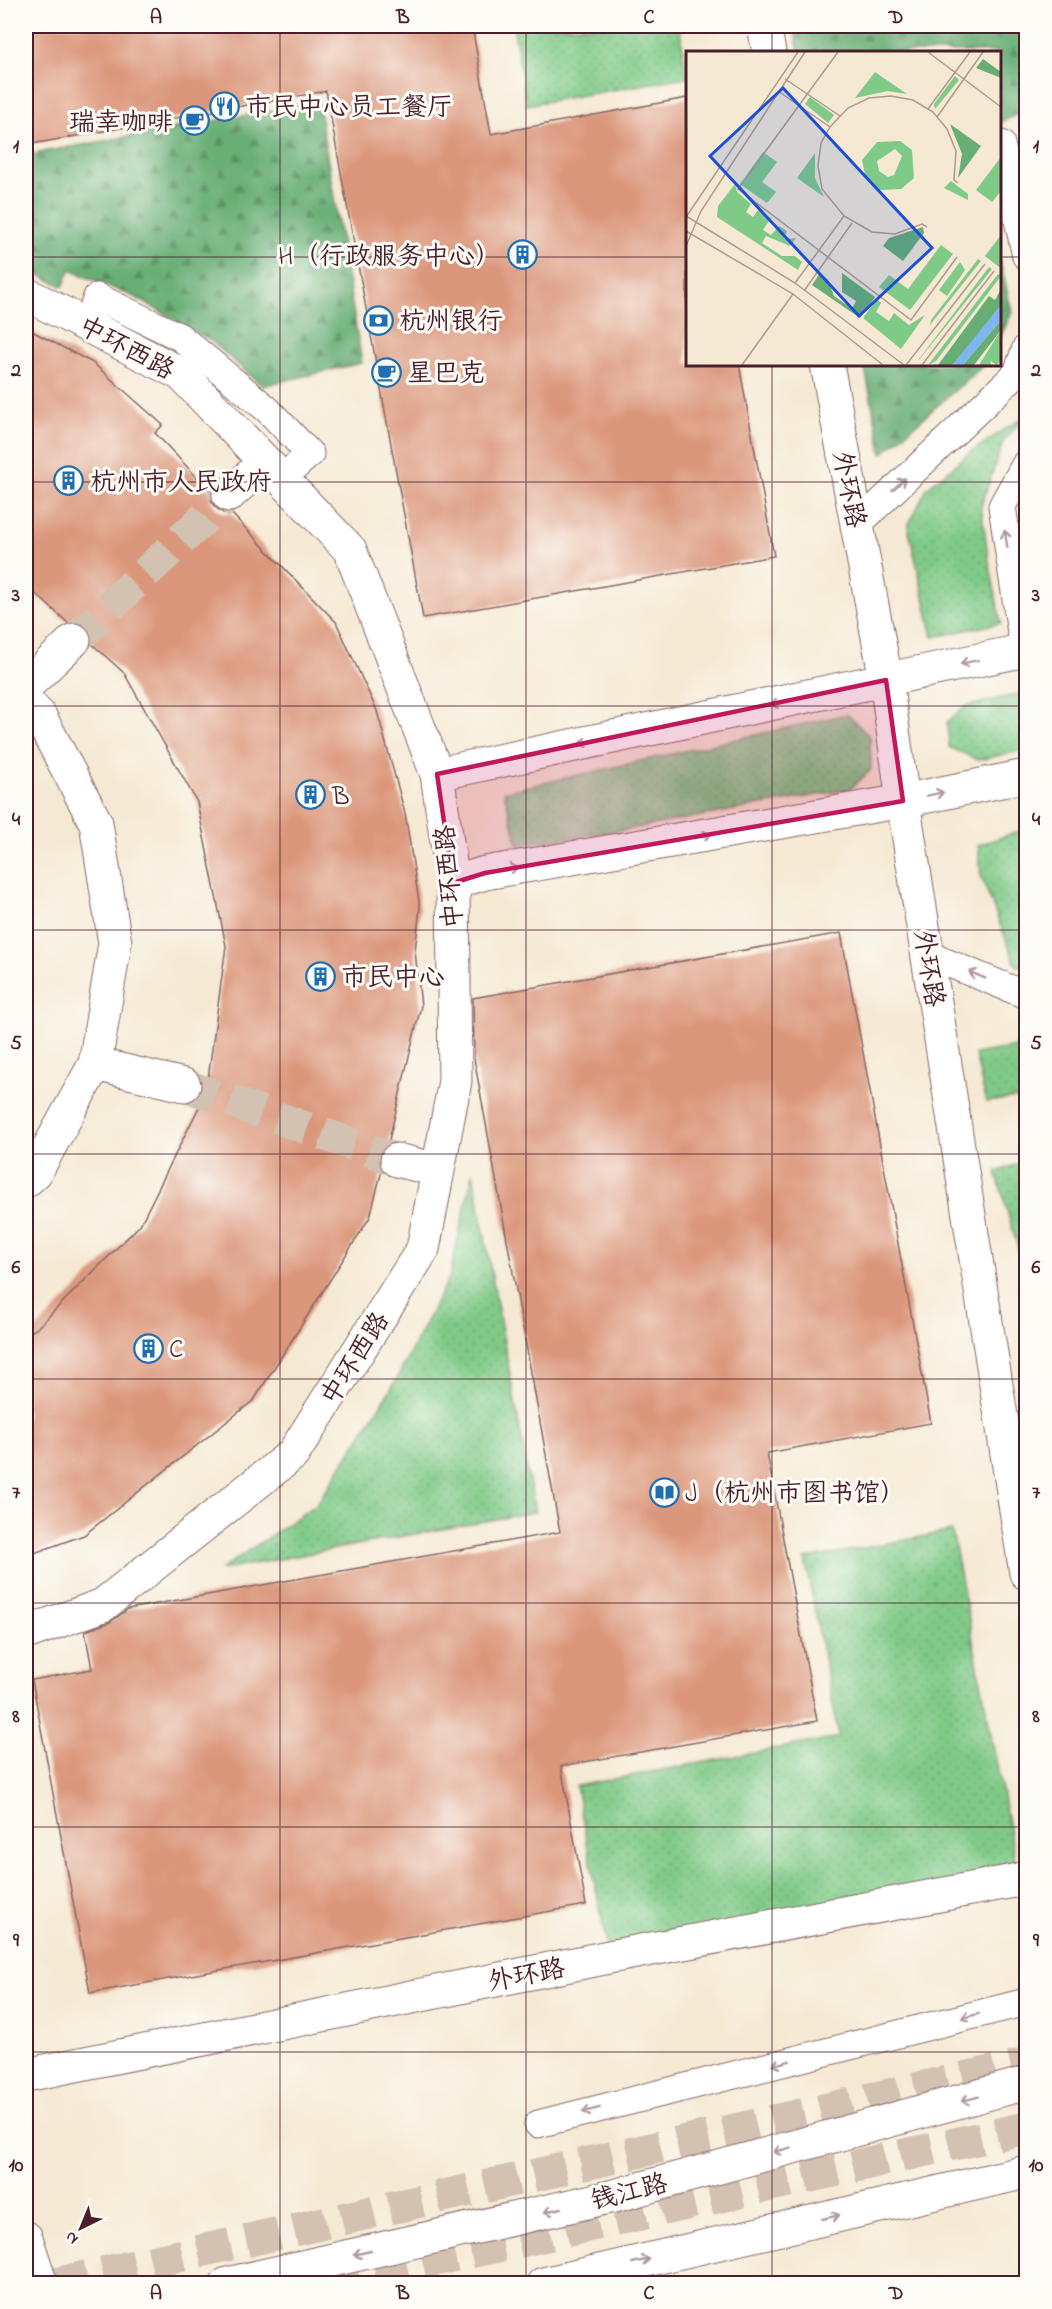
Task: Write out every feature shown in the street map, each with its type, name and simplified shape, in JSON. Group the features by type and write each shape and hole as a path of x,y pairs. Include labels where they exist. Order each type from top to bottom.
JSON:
{"street":[{"path":"764,26 769,51"},
{"name":"中环西路","path":"26,294 181,374 350,550 437,774 453,883 455,1081 423,1249 293,1454 103,1605 26,1633"},
{"name":"外环路","path":"827,366 886,680 903,801 1026,1573"},
{"path":"229,495 273,470"},
{"path":"26,686 74,640"},
{"path":"437,774 1026,650"},
{"path":"26,702 39,715 96,822 116,943 95,1064 35,1173 26,1181"},
{"path":"453,883 485,873 903,801 1026,776"},
{"path":"95,1064 184,1085"},
{"path":"397,1161 437,1170"},
{"name":"外环路","path":"26,2075 609,1957 1026,1877"},
{"name":"钱江路","path":"227,2283 614,2196 1026,2083"},
{"path":"543,2283 1026,2172"},
{"path":"26,2238 41,2283"}],"lane":[{"path":"1001,144 1026,256"},
{"path":"87,325 97,297 180,337 268,410 310,453 273,470"},
{"path":"857,525 1017,373 1026,348"},
{"path":"1026,463 1002,506 1021,632 1026,631"},
{"path":"928,956 1026,995"},
{"path":"538,2124 1026,2002"}],"highlighted area":[{"path":"886,680 903,801 485,873 453,883 437,774"}],"green space":[{"path":"513,26 679,26 686,77 527,105"},
{"path":"817,26 1026,26 1026,112 1001,122 1001,51 799,51 794,31"},
{"path":"318,102 362,363 262,386 211,341 137,298 70,270 63,287 26,268 26,155"},
{"path":"1001,264 1012,312 1001,336"},
{"path":"864,366 983,366 882,454"},
{"path":"1026,415 1003,442 981,506 1001,623 933,637 908,526 927,488 972,451"},
{"path":"1026,692 1026,750 978,760 949,747 947,722 964,707"},
{"path":"847,714 870,737 871,770 850,789 630,829 518,845 504,792"},
{"path":"1026,829 1026,968 1016,965 981,876 978,845"},
{"path":"1026,1045 1026,1097 986,1102 975,1054"},
{"path":"1026,1161 1026,1272 1025,1273 996,1172"},
{"path":"473,1172 535,1512 220,1570 317,1504 394,1384 450,1275"},
{"path":"952,1531 1019,1880 609,1957 576,1786 839,1737 805,1559"}],"building":[{"name":"H（行政服务中心）","path":"26,26 472,26 491,134 686,98 686,366 739,366 774,556 423,618 326,91 26,145"},
{"name":"市民中心","path":"26,328 93,363 163,425 155,433 211,492 211,500 215,507 223,513 231,513 336,622 377,711 405,813 420,908 415,951 421,1006 388,1144 383,1147 379,1156 382,1170 370,1217 254,1400 84,1535 26,1556 26,1334 36,1329 140,1225 206,1093 226,946 197,802 124,673 92,644 92,635 87,627 79,622 68,623 26,585"},
{"name":"J（杭州市图书馆）","path":"841,933 931,1423 767,1453 817,1721 561,1766 586,1905 90,1993 32,1680 92,1669 85,1631 110,1622 128,1609 560,1532 474,1058 473,998"}],"tunnel":[{"path":"74,640 229,495"},
{"path":"184,1085 397,1160"},
{"path":"55,2284 1026,2064"},
{"path":"327,2284 1026,2128"}],"place":[{"name":"市民中心员工餐厅","path":"224,106"},
{"name":"瑞幸咖啡","path":"194,121"},
{"name":"H（行政服务中心）","path":"522,255"},
{"name":"杭州银行","path":"378,320"},
{"name":"星巴克","path":"386,372"},
{"name":"杭州市人民政府","path":"69,481"},
{"name":"B","path":"311,795"},
{"name":"市民中心","path":"320,976"},
{"name":"C","path":"148,1348"},
{"name":"J（杭州市图书馆）","path":"664,1492"}]}
